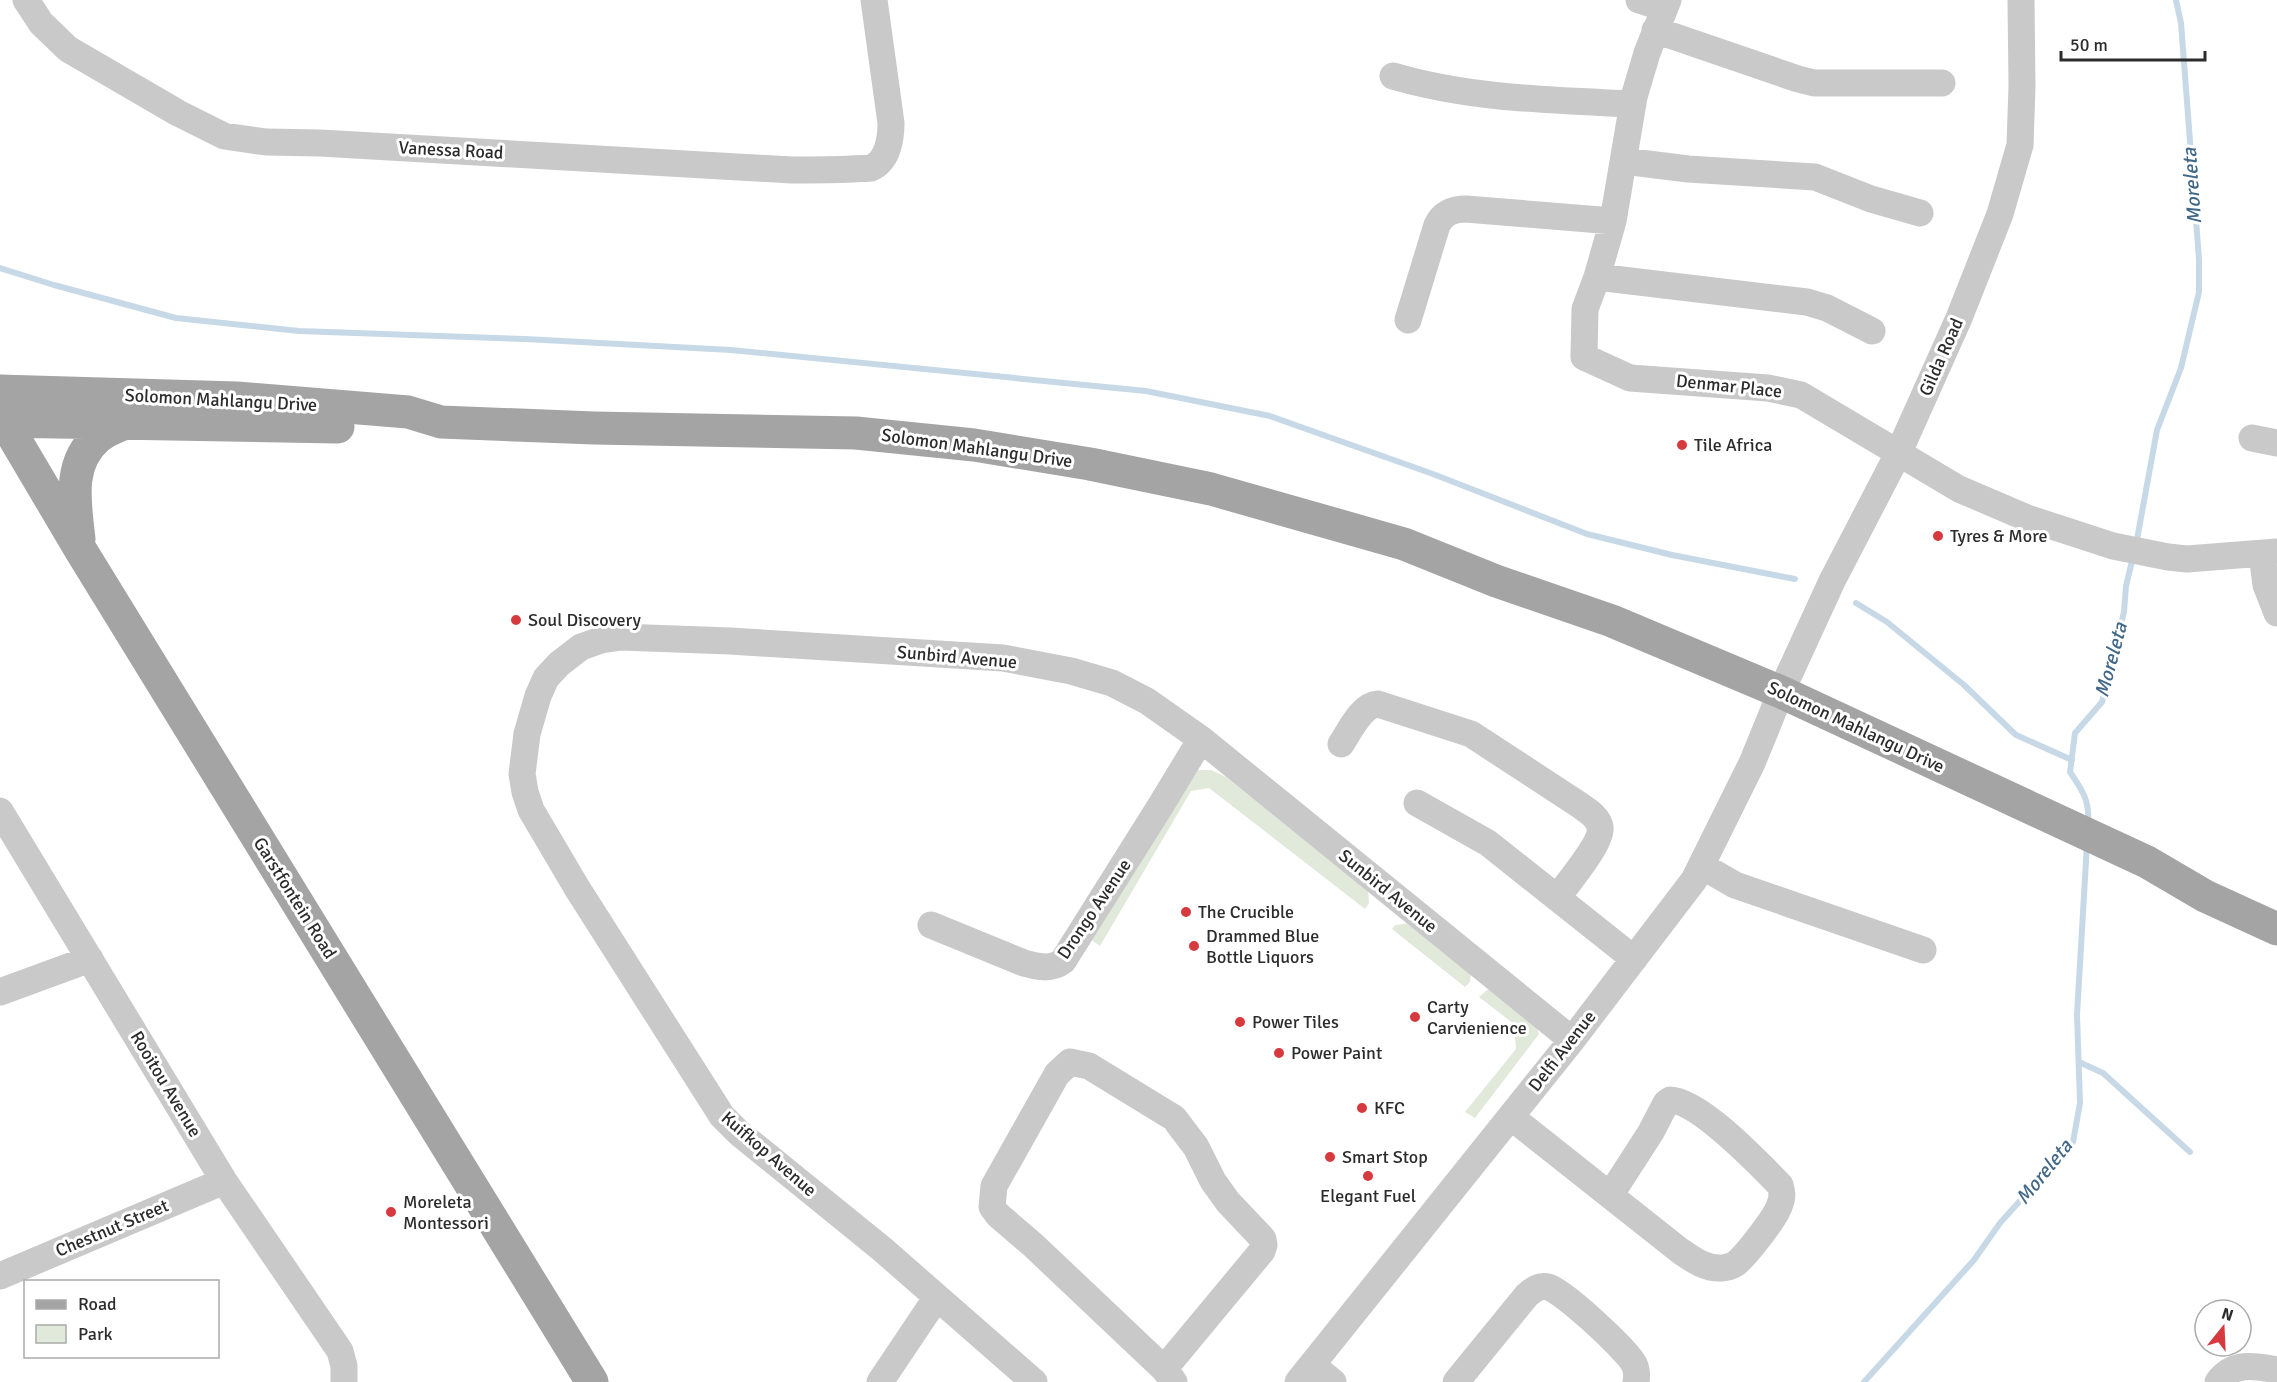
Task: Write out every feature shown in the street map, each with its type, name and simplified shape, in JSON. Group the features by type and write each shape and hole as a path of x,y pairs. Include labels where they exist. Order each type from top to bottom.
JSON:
{"main road":[{"name":"Solomon Mahlangu Drive","path":"1,412 237,398 408,412 441,422 594,428 856,433 974,445 1090,464 1210,489 1404,544 1496,581 1614,640 1777,700 1900,770 2056,828 2277,929"},
{"name":"Solomon Mahlangu Drive","path":"1,412 128,422 410,429 425,428 441,422"},
{"name":"Garstfontein Road","path":"1,412 80,549 592,1382"},
{"path":"80,549 74,493 75,473 90,445 100,435 128,422"}],"street":[{"name":"Vanessa Road","path":"26,0 41,23 68,49 108,74 224,136 266,142 320,143 792,170 871,168 880,161 891,136 891,123 874,0"},
{"name":"Gilda Road","path":"1777,700 1833,581 1899,452 1959,318 2000,214 2020,145 2022,118 2021,0"},
{"path":"1872,331 1827,308 1807,302 1597,277 1613,221 1633,104 1657,10 1797,79 1814,83 1942,83"},
{"path":"1393,75 1457,91 1498,96 1633,104"},
{"path":"1624,161 1688,169 1815,177 1871,199 1920,213"},
{"path":"1408,320 1437,225 1440,219 1456,209 1613,221"},
{"name":"Denmar Place","path":"1597,277 1585,309 1584,357 1630,378 1785,390 1801,395 1899,452 1933,475 1987,502 2113,546 2187,559 2270,553"},
{"path":"2270,553 2266,585 2277,613"},
{"name":"Sunbird Avenue","path":"522,774 531,714 546,678 559,664 581,647 601,640 621,637 1002,658 1071,671 1112,683 1147,701 1201,739 1572,1040"},
{"name":"Delfi Avenue","path":"1305,1373 1572,1040 1694,880 1752,763 1777,700"},
{"path":"1341,744 1365,709 1378,704 1471,734 1595,816 1601,828 1598,841 1557,898"},
{"name":"Drongo Avenue","path":"931,925 1024,963 1038,967 1058,965 1063,961 1201,739"},
{"name":"Kuifkop Avenue","path":"522,774 531,810 590,908 722,1116 739,1133 854,1226 1034,1382"},
{"path":"1417,803 1488,843 1634,959"},
{"name":"Rooitou Avenue","path":"0,811 224,1180 340,1351 344,1366 344,1382"},
{"path":"1702,866 1736,885 1923,950"},
{"path":"0,992 90,959"},
{"path":"1070,1062 1089,1066 1174,1118 1197,1147 1213,1181 1228,1202 1263,1239 1262,1251 1169,1376 992,1207 994,1186 1057,1074 1070,1062"},
{"path":"1511,1117 1700,1264 1723,1268 1735,1265 1770,1222 1780,1206 1782,1195 1780,1185 1708,1118 1689,1104 1670,1100 1611,1194"},
{"name":"Chestnut Street","path":"0,1276 224,1180"},
{"path":"1456,1382 1527,1294 1538,1287 1544,1287 1551,1288 1574,1305 1624,1349 1634,1363 1636,1382"},
{"path":"880,1382 937,1297"},
{"path":"2224,1376 2251,1366 2277,1370"},
{"path":"1305,1373 1333,1382"}],"green space":[{"path":"1211,770 1226,777 1368,890 1369,903 1365,909 1209,788 1191,791 1100,946 1089,938 1193,772"},
{"path":"1410,923 1471,973 1470,982 1465,987 1392,929 1395,925"},
{"path":"1487,990 1492,990 1536,1025 1539,1034 1475,1118 1465,1112 1516,1049 1514,1024 1479,997"}],"waterway":[{"name":"Moreleta","path":"2136,545 2157,430 2181,368 2199,292 2199,259 2181,23 2176,0"},
{"path":"0,268 176,318 299,331 525,339 731,350 1146,391 1270,416 1433,474 1587,534 1672,555 1795,579"},
{"name":"Moreleta","path":"2088,825 2085,797 2070,772 2075,733 2102,702 2124,612 2126,586 2133,557"},
{"path":"1856,603 1887,622 1964,685 2016,735 2072,760"},
{"name":"Moreleta","path":"1864,1382 1974,1260 2000,1223 2073,1142 2080,1103 2077,1015 2087,844"},
{"path":"2079,1062 2103,1073 2190,1152"}],"place":[{"name":"Tile Africa","path":"1682,445"},
{"name":"Tyres & More","path":"1938,536"},
{"name":"Soul Discovery","path":"516,620"},
{"name":"The Crucible","path":"1186,912"},
{"name":"Drammed Blue Bottle Liquors","path":"1194,946"},
{"name":"Carty Carvienience","path":"1415,1017"},
{"name":"Power Tiles","path":"1240,1022"},
{"name":"Power Paint","path":"1279,1053"},
{"name":"KFC","path":"1362,1108"},
{"name":"Smart Stop","path":"1330,1157"},
{"name":"Elegant Fuel","path":"1368,1176"},
{"name":"Moreleta Montessori","path":"391,1212"}]}
